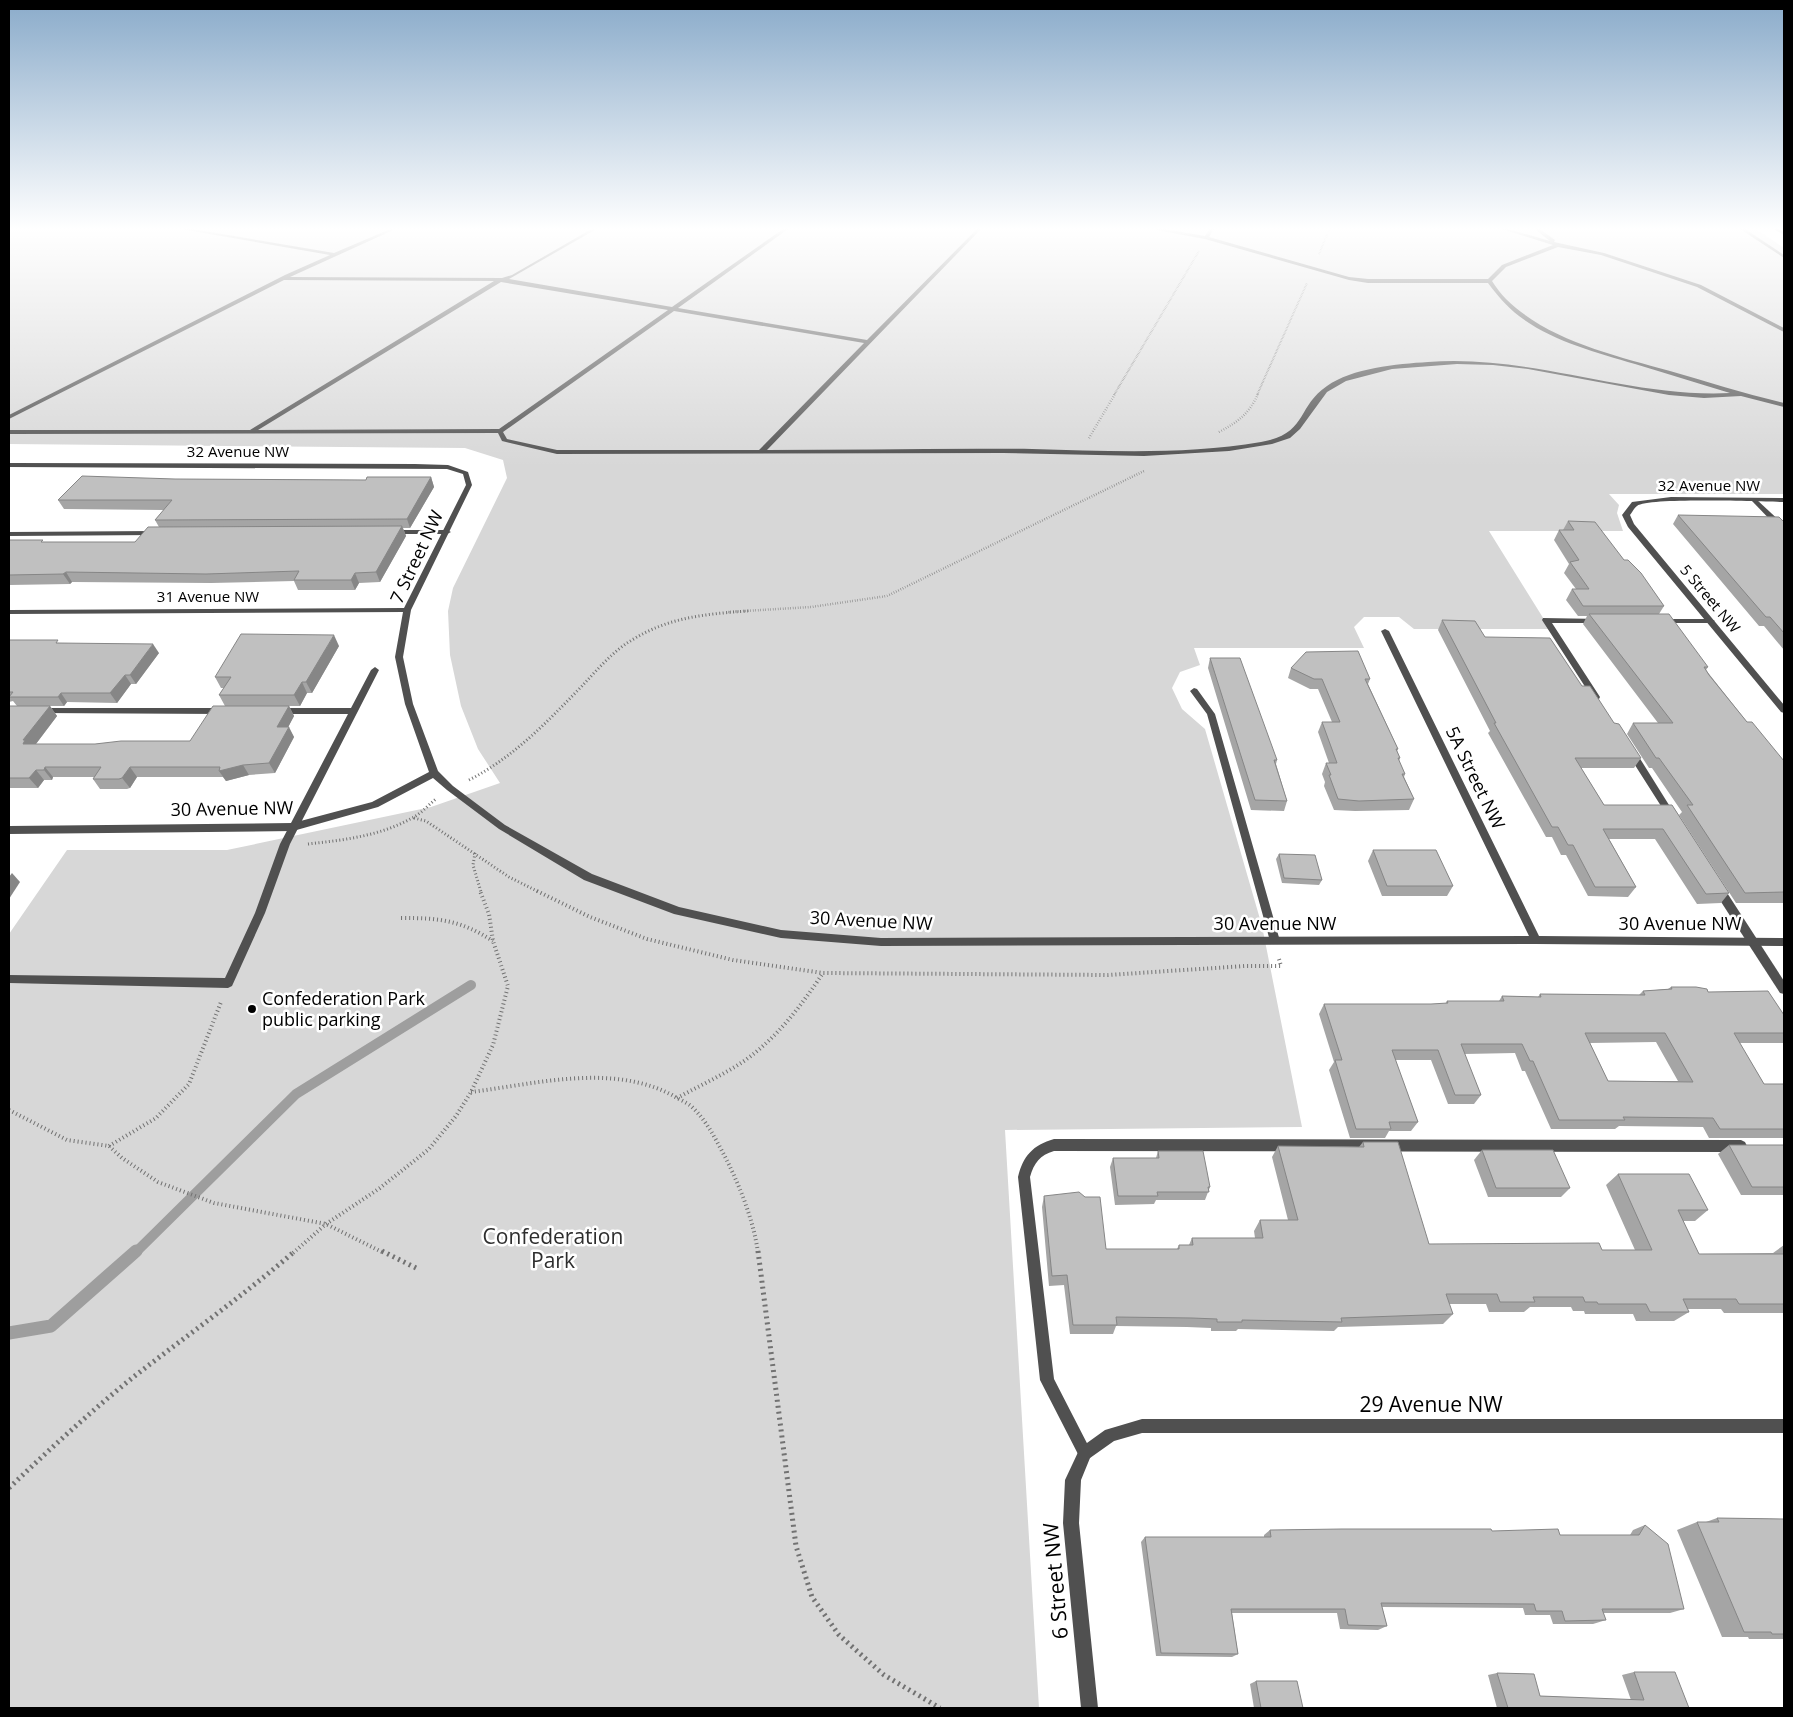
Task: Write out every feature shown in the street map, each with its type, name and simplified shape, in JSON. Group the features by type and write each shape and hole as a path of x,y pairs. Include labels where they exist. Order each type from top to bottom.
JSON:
{"street":[{"path":"9,416 225,307"},
{"path":"252,431 454,307"},
{"path":"663,307 866,342"},
{"path":"9,432 500,431 677,307"},
{"path":"761,452 901,307"},
{"path":"1513,307 1527,318 1585,346 1740,394 1784,405"},
{"path":"1740,307 1784,330"},
{"path":"500,431 504,440 557,452 1081,451 1177,453 1260,444 1291,436 1329,387 1359,376 1391,368 1418,365 1456,362 1502,364 1666,395 1719,396 1740,394"},
{"name":"32 Avenue NW","path":"9,465 415,466 448,467 466,473"},
{"name":"7 Street NW","path":"434,772 409,704 399,657 407,610 469,485 466,473"},
{"name":"32 Avenue NW","path":"1635,504 1671,499 1784,500"},
{"path":"1754,500 1784,530"},
{"name":"5 Street NW","path":"1635,504 1626,515 1630,525 1784,710"},
{"path":"380,532 447,532"},
{"path":"9,534 166,533"},
{"name":"31 Avenue NW","path":"9,612 407,610"},
{"path":"1600,704 1546,620 1604,621"},
{"path":"1653,621 1710,621"},
{"name":"5A Street NW","path":"1385,631 1536,940"},
{"path":"9,980 228,982 260,913 293,827 375,670"},
{"path":"1194,691 1211,714 1275,941"},
{"path":"28,711 236,711"},
{"path":"266,711 355,711"},
{"path":"1627,746 1676,822"},
{"name":"30 Avenue NW","path":"9,830 293,827 375,805 434,772 450,788 502,827 588,876 678,911 781,934 881,942 1536,940 1784,942"},
{"path":"1713,880 1784,990"},
{"path":"1085,1453 1047,1380 1024,1177 1026,1166 1038,1150 1054,1145 1754,1146"},
{"name":"29 Avenue NW","path":"1085,1453 1110,1435 1142,1426 1784,1426"},
{"name":"6 Street NW","path":"1085,1453 1073,1480 1071,1523 1089,1708"}],"path":[{"path":"1081,451 1165,307"},
{"path":"1212,436 1238,422 1251,410 1297,307"},
{"path":"473,778 492,768 530,739 608,659 631,640 658,627 700,614 811,607 887,596 1134,477 1177,453"},
{"path":"9,1488 66,1434 135,1376 264,1278 326,1224 380,1188 428,1149 456,1116 471,1092 494,1044 505,1006 508,986 494,941 489,914 476,879 473,864 475,853 426,821 414,818 354,839 285,844"},
{"path":"401,918 447,918 470,925 494,941"},
{"path":"677,1098 730,1069 755,1052 782,1029 823,973"},
{"path":"110,1146 156,1118 189,1084 228,982"},
{"path":"471,1092 571,1079 603,1078 632,1080 658,1088 677,1098 690,1106 706,1122 734,1173 755,1237 766,1301 796,1546 812,1597 839,1635 884,1676 940,1708"},
{"path":"9,1110 67,1140 110,1146 122,1158 158,1182 214,1203 326,1224 418,1269"}],"green space":[{"name":"Confederation Park","path":"9,307 1784,307 1784,494 1609,494 1619,505 1617,513 1623,531 1489,531 1550,629 1414,629 1399,617 1364,617 1354,627 1364,648 1194,648 1200,665 1180,672 1172,688 1182,709 1205,729 1262,926 1302,1127 1005,1130 1039,1708 9,1708 9,934 67,850 227,850 431,807 500,783 478,749 461,706 450,655 448,611 453,588 507,478 503,460 465,448 9,444"}],"building":[{"path":"82,476 175,479 366,480 367,477 431,477 407,519 155,520 172,500 58,500"},
{"path":"1678,515 1779,517 1784,522 1784,633 1770,617 1766,617"},
{"path":"1568,521 1595,522 1624,560 1628,560 1641,573 1664,606 1583,606 1572,589 1589,589 1570,562 1579,560 1559,530 1574,530"},
{"path":"402,526 376,572 355,573 351,580 294,580 299,571 206,574 66,572 63,574 9,575 9,540 135,542 148,527"},
{"path":"1589,614 1669,614 1708,667 1704,667 1709,675 1747,722 1752,722 1784,761 1784,892 1745,893 1687,805 1693,805 1659,758 1656,758 1633,723 1673,723"},
{"path":"1442,620 1475,621 1485,637 1550,638 1582,686 1590,686 1614,723 1619,724 1641,758 1575,758 1604,805 1672,805 1729,893 1706,894 1663,829 1603,829 1636,887 1595,887 1573,845 1568,845 1558,827 1552,827 1494,723 1496,723"},
{"path":"241,634 334,635 306,682 302,682 294,695 219,695 231,677 215,677"},
{"path":"9,640 58,640 56,643 153,644 130,675 125,675 110,693 61,693 58,697 9,697 13,692 9,692"},
{"path":"1358,651 1370,679 1365,679 1398,749 1396,749 1400,758 1398,758 1405,774 1402,774 1414,799 1359,801 1338,799 1326,763 1337,763 1322,722 1340,722 1322,679 1314,679 1291,668 1306,652"},
{"path":"1210,658 1240,658 1277,760 1274,760 1287,801 1255,800"},
{"path":"9,706 50,706 23,740 25,740 23,744 190,741 213,706 289,706 277,727 289,727 269,763 243,765 219,771 220,767 130,767 122,778 119,779 93,779 101,767 45,767 44,770 36,770 29,778 9,778"},
{"path":"1373,850 1436,850 1453,886 1387,886"},
{"path":"1279,854 1315,855 1322,880 1284,878"},
{"path":"1671,987 1696,987 1707,989 1708,992 1768,991 1784,1015 1784,1033 1734,1033 1764,1084 1784,1084 1784,1129 1720,1129 1713,1118 1623,1117 1625,1120 1559,1120 1533,1061 1530,1061 1522,1044 1461,1044 1481,1095 1455,1095 1438,1050 1392,1050 1418,1122 1389,1122 1391,1129 1356,1129 1335,1060 1342,1060 1324,1004 1431,1004 1448,1003 1447,1001 1504,1001 1502,996 1541,997 1540,994 1645,995 1643,991 1672,989","holes":["1585,1033 1665,1033 1693,1082 1608,1081"]},
{"path":"1363,1142 1398,1142 1429,1244 1599,1243 1602,1250 1652,1250 1618,1174 1689,1174 1708,1210 1678,1210 1699,1254 1784,1254 1784,1304 1739,1304 1736,1299 1683,1299 1689,1312 1650,1312 1646,1304 1598,1304 1597,1302 1585,1302 1583,1297 1533,1297 1535,1302 1500,1302 1497,1294 1446,1294 1453,1314 1341,1318 1342,1322 1242,1320 1242,1322 1217,1322 1217,1319 1116,1317 1117,1325 1073,1325 1067,1275 1052,1276 1044,1196 1079,1192 1085,1197 1100,1197 1106,1249 1179,1249 1179,1245 1193,1245 1192,1238 1263,1238 1260,1220 1298,1220 1278,1146 1364,1147"},
{"path":"1729,1145 1784,1145 1784,1187 1752,1187"},
{"path":"1482,1150 1553,1150 1570,1188 1496,1188"},
{"path":"1158,1151 1203,1151 1210,1187 1208,1187 1209,1192 1157,1192 1158,1196 1118,1196 1113,1158 1159,1158"},
{"path":"1717,1518 1784,1519 1784,1634 1744,1632 1697,1522 1719,1522"},
{"path":"1645,1525 1668,1544 1684,1609 1602,1609 1606,1620 1565,1621 1562,1611 1536,1611 1534,1604 1381,1603 1387,1626 1348,1625 1345,1609 1231,1609 1238,1654 1161,1653 1145,1537 1271,1537 1270,1530 1342,1529 1491,1529 1492,1531 1558,1529 1560,1535 1639,1535"},
{"path":"1634,1672 1675,1672 1689,1708 1508,1708 1497,1673 1534,1674 1540,1696 1644,1700"},
{"path":"1256,1681 1297,1681 1303,1708 1261,1708"}],"waterway":[{"path":"135,1253 296,1094 471,985"},
{"path":"9,1333 51,1326 136,1251"}],"place":[{"name":"Confederation Park public parking","path":"252,1009"}]}
